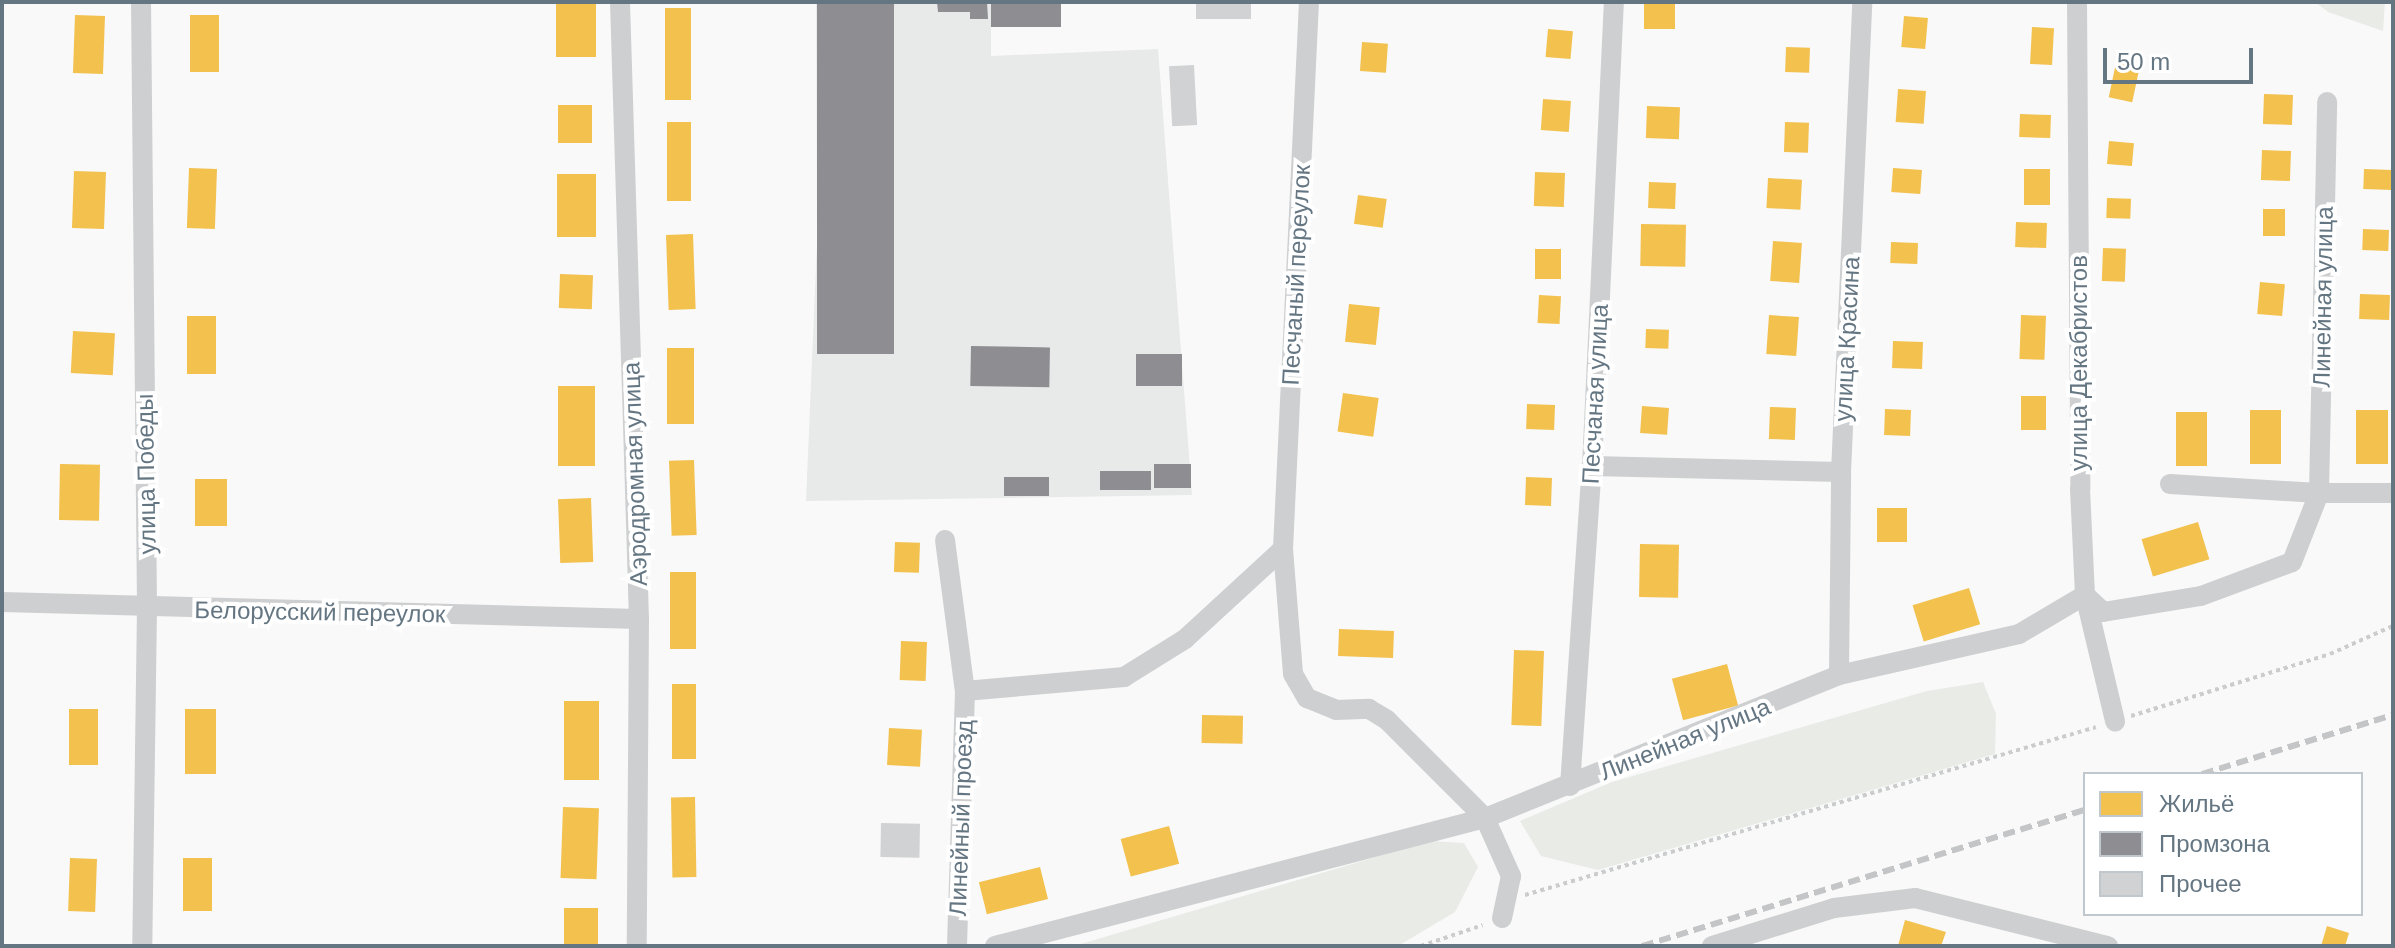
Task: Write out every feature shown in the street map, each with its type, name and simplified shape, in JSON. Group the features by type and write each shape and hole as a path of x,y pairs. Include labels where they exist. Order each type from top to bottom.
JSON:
{"street":[{"name":"улица Победы","path":"141,2 147,608 142,946"},
{"name":"Аэродромная улица","path":"620,2 639,619 637,946"},
{"name":"Песчаный переулок","path":"1283,549 1309,2"},
{"name":"Песчаная улица","path":"1570,786 1592,466 1614,2"},
{"name":"улица Красина","path":"1839,675 1841,472 1862,2"},
{"name":"улица Декабристов","path":"2077,2 2085,595 2115,721"},
{"name":"Линейная улица","path":"995,946 1485,818 1839,675 2019,634 2085,595 2103,612 2201,596 2292,562 2319,493 2327,102"},
{"path":"1592,466 1841,472"},
{"path":"2170,484 2319,493 2393,493"},
{"name":"Линейный проезд","path":"945,540 965,691 957,946"},
{"name":"Линейный проезд","path":"965,691 1124,677 1185,639 1283,549"},
{"path":"1283,549 1293,674 1307,698 1336,710 1369,709 1387,720 1485,818 1511,876 1502,918"},
{"name":"Белорусский переулок","path":"2,602 639,619"},
{"path":"1712,946 1834,908 1915,898 2108,946"}],"path":[{"path":"1421,946 1502,918 1527,893 1583,881 2115,721 2330,654 2393,626"}],"shaded area":[{"path":"816,2 991,2 991,56 1158,49 1192,495 806,501 817,243"},
{"path":"2315,2 2385,2 2383,31 2328,12"},
{"path":"1983,682 1996,714 1995,754 1598,870 1541,856 1520,821 1612,782 1927,691"},
{"path":"1430,841 1464,843 1478,867 1455,912 1398,946 1074,946"}],"building: Жильё":[{"path":"556,2 596,2 596,57 556,57"},
{"path":"1644,2 1675,2 1675,29 1644,29"},
{"path":"665,8 691,8 691,100 665,100"},
{"path":"75,15 105,16 103,74 73,73"},
{"path":"190,15 219,15 219,72 190,72"},
{"path":"1904,16 1928,18 1925,49 1901,47"},
{"path":"2032,27 2054,28 2052,65 2030,64"},
{"path":"1548,29 1573,31 1570,59 1546,57"},
{"path":"1362,42 1388,44 1386,73 1360,71"},
{"path":"1786,47 1810,48 1809,73 1785,72"},
{"path":"2116,63 2139,68 2132,102 2109,97"},
{"path":"1898,89 1926,91 1924,124 1896,122"},
{"path":"2264,94 2293,95 2292,125 2263,124"},
{"path":"1543,99 1571,101 1569,132 1541,130"},
{"path":"558,105 592,105 592,143 558,143"},
{"path":"1647,106 1680,107 1679,139 1646,138"},
{"path":"2020,114 2051,115 2050,138 2019,137"},
{"path":"667,122 691,122 691,201 667,201"},
{"path":"1785,122 1809,123 1808,153 1784,152"},
{"path":"2109,141 2134,143 2132,166 2107,164"},
{"path":"2262,150 2291,151 2290,181 2261,180"},
{"path":"189,168 217,169 215,229 187,228"},
{"path":"1893,168 1922,170 1920,194 1891,192"},
{"path":"2024,169 2050,169 2050,205 2024,205"},
{"path":"2364,169 2393,170 2392,190 2363,189"},
{"path":"74,171 106,172 104,229 72,228"},
{"path":"1535,172 1565,173 1564,207 1534,206"},
{"path":"557,174 596,174 596,237 557,237"},
{"path":"1768,178 1802,180 1800,210 1766,208"},
{"path":"1649,182 1676,183 1675,209 1648,208"},
{"path":"1358,195 1387,199 1383,228 1354,224"},
{"path":"2107,198 2131,199 2130,219 2106,218"},
{"path":"2263,209 2285,209 2285,236 2263,236"},
{"path":"2016,222 2047,223 2046,248 2015,247"},
{"path":"1641,224 1686,225 1685,267 1640,266"},
{"path":"2363,229 2389,230 2388,251 2362,250"},
{"path":"693,234 696,309 669,310 666,235"},
{"path":"1773,241 1802,243 1799,283 1770,281"},
{"path":"1891,242 1918,243 1917,264 1890,263"},
{"path":"2103,248 2126,249 2125,282 2102,281"},
{"path":"1535,249 1561,249 1561,279 1535,279"},
{"path":"560,274 593,275 592,309 559,308"},
{"path":"2260,282 2285,284 2282,316 2257,314"},
{"path":"2360,294 2390,295 2389,320 2359,319"},
{"path":"1539,295 1561,296 1560,324 1538,323"},
{"path":"1349,304 1380,307 1376,345 1345,342"},
{"path":"1769,315 1799,317 1796,356 1766,354"},
{"path":"2021,315 2046,316 2044,360 2019,359"},
{"path":"187,316 216,316 216,374 187,374"},
{"path":"1646,329 1669,330 1668,349 1645,348"},
{"path":"73,331 115,333 113,375 71,373"},
{"path":"1893,341 1923,342 1922,369 1892,368"},
{"path":"667,348 694,348 694,424 667,424"},
{"path":"558,386 595,386 595,466 558,466"},
{"path":"1343,393 1379,398 1373,437 1338,432"},
{"path":"2021,396 2046,396 2046,430 2021,430"},
{"path":"1527,404 1555,405 1554,430 1526,429"},
{"path":"1642,406 1669,408 1667,435 1640,433"},
{"path":"1770,407 1796,408 1795,440 1769,439"},
{"path":"1885,409 1911,410 1910,436 1884,435"},
{"path":"2250,410 2281,410 2281,464 2250,464"},
{"path":"2356,410 2388,410 2388,464 2356,464"},
{"path":"2176,412 2207,412 2207,466 2176,466"},
{"path":"694,460 697,535 672,536 669,461"},
{"path":"60,464 100,465 99,521 59,520"},
{"path":"1526,477 1552,478 1551,506 1525,505"},
{"path":"195,479 227,479 227,526 195,526"},
{"path":"591,498 593,562 560,563 558,499"},
{"path":"1877,508 1907,508 1907,542 1877,542"},
{"path":"2198,522 2209,559 2153,577 2142,539"},
{"path":"895,542 920,543 919,573 894,572"},
{"path":"1640,544 1679,545 1678,598 1639,597"},
{"path":"670,572 696,572 696,649 670,649"},
{"path":"1969,588 1980,624 1924,642 1913,605"},
{"path":"1339,629 1394,631 1393,658 1338,656"},
{"path":"901,641 927,642 926,681 900,680"},
{"path":"1514,650 1544,651 1541,726 1511,725"},
{"path":"1727,664 1738,706 1683,720 1672,679"},
{"path":"672,684 696,684 696,759 672,759"},
{"path":"564,701 599,701 599,780 564,780"},
{"path":"69,709 98,709 98,765 69,765"},
{"path":"185,709 216,709 216,774 185,774"},
{"path":"1202,715 1243,716 1243,744 1202,743"},
{"path":"889,728 922,730 920,767 887,765"},
{"path":"671,797 695,797 696,877 672,877"},
{"path":"563,807 599,808 597,879 561,878"},
{"path":"1169,826 1179,864 1131,877 1121,839"},
{"path":"70,858 97,859 95,912 68,911"},
{"path":"183,858 212,858 212,911 183,911"},
{"path":"1040,867 1048,899 987,914 979,882"},
{"path":"564,908 598,908 598,946 564,946"},
{"path":"1905,920 1946,932 1941,946 1898,946"},
{"path":"2327,926 2349,933 2345,946 2321,946"}],"building: Промзона":[{"path":"817,2 894,2 894,354 817,354"},
{"path":"937,2 987,2 988,19 970,19 970,12 938,12"},
{"path":"991,2 1061,2 1061,27 991,27"},
{"path":"971,346 1050,347 1049,387 970,386"},
{"path":"1136,354 1182,354 1182,386 1136,386"},
{"path":"1154,464 1191,464 1191,488 1154,488"},
{"path":"1100,471 1151,471 1151,490 1100,490"},
{"path":"1004,477 1049,477 1049,496 1004,496"}],"building: Прочее":[{"path":"1196,2 1251,2 1251,19 1196,19"},
{"path":"1194,65 1197,125 1172,126 1169,66"},
{"path":"881,823 920,824 919,858 880,857"}],"railway":[{"path":"2208,772 2393,715"},
{"path":"1642,946 2083,811"}]}
